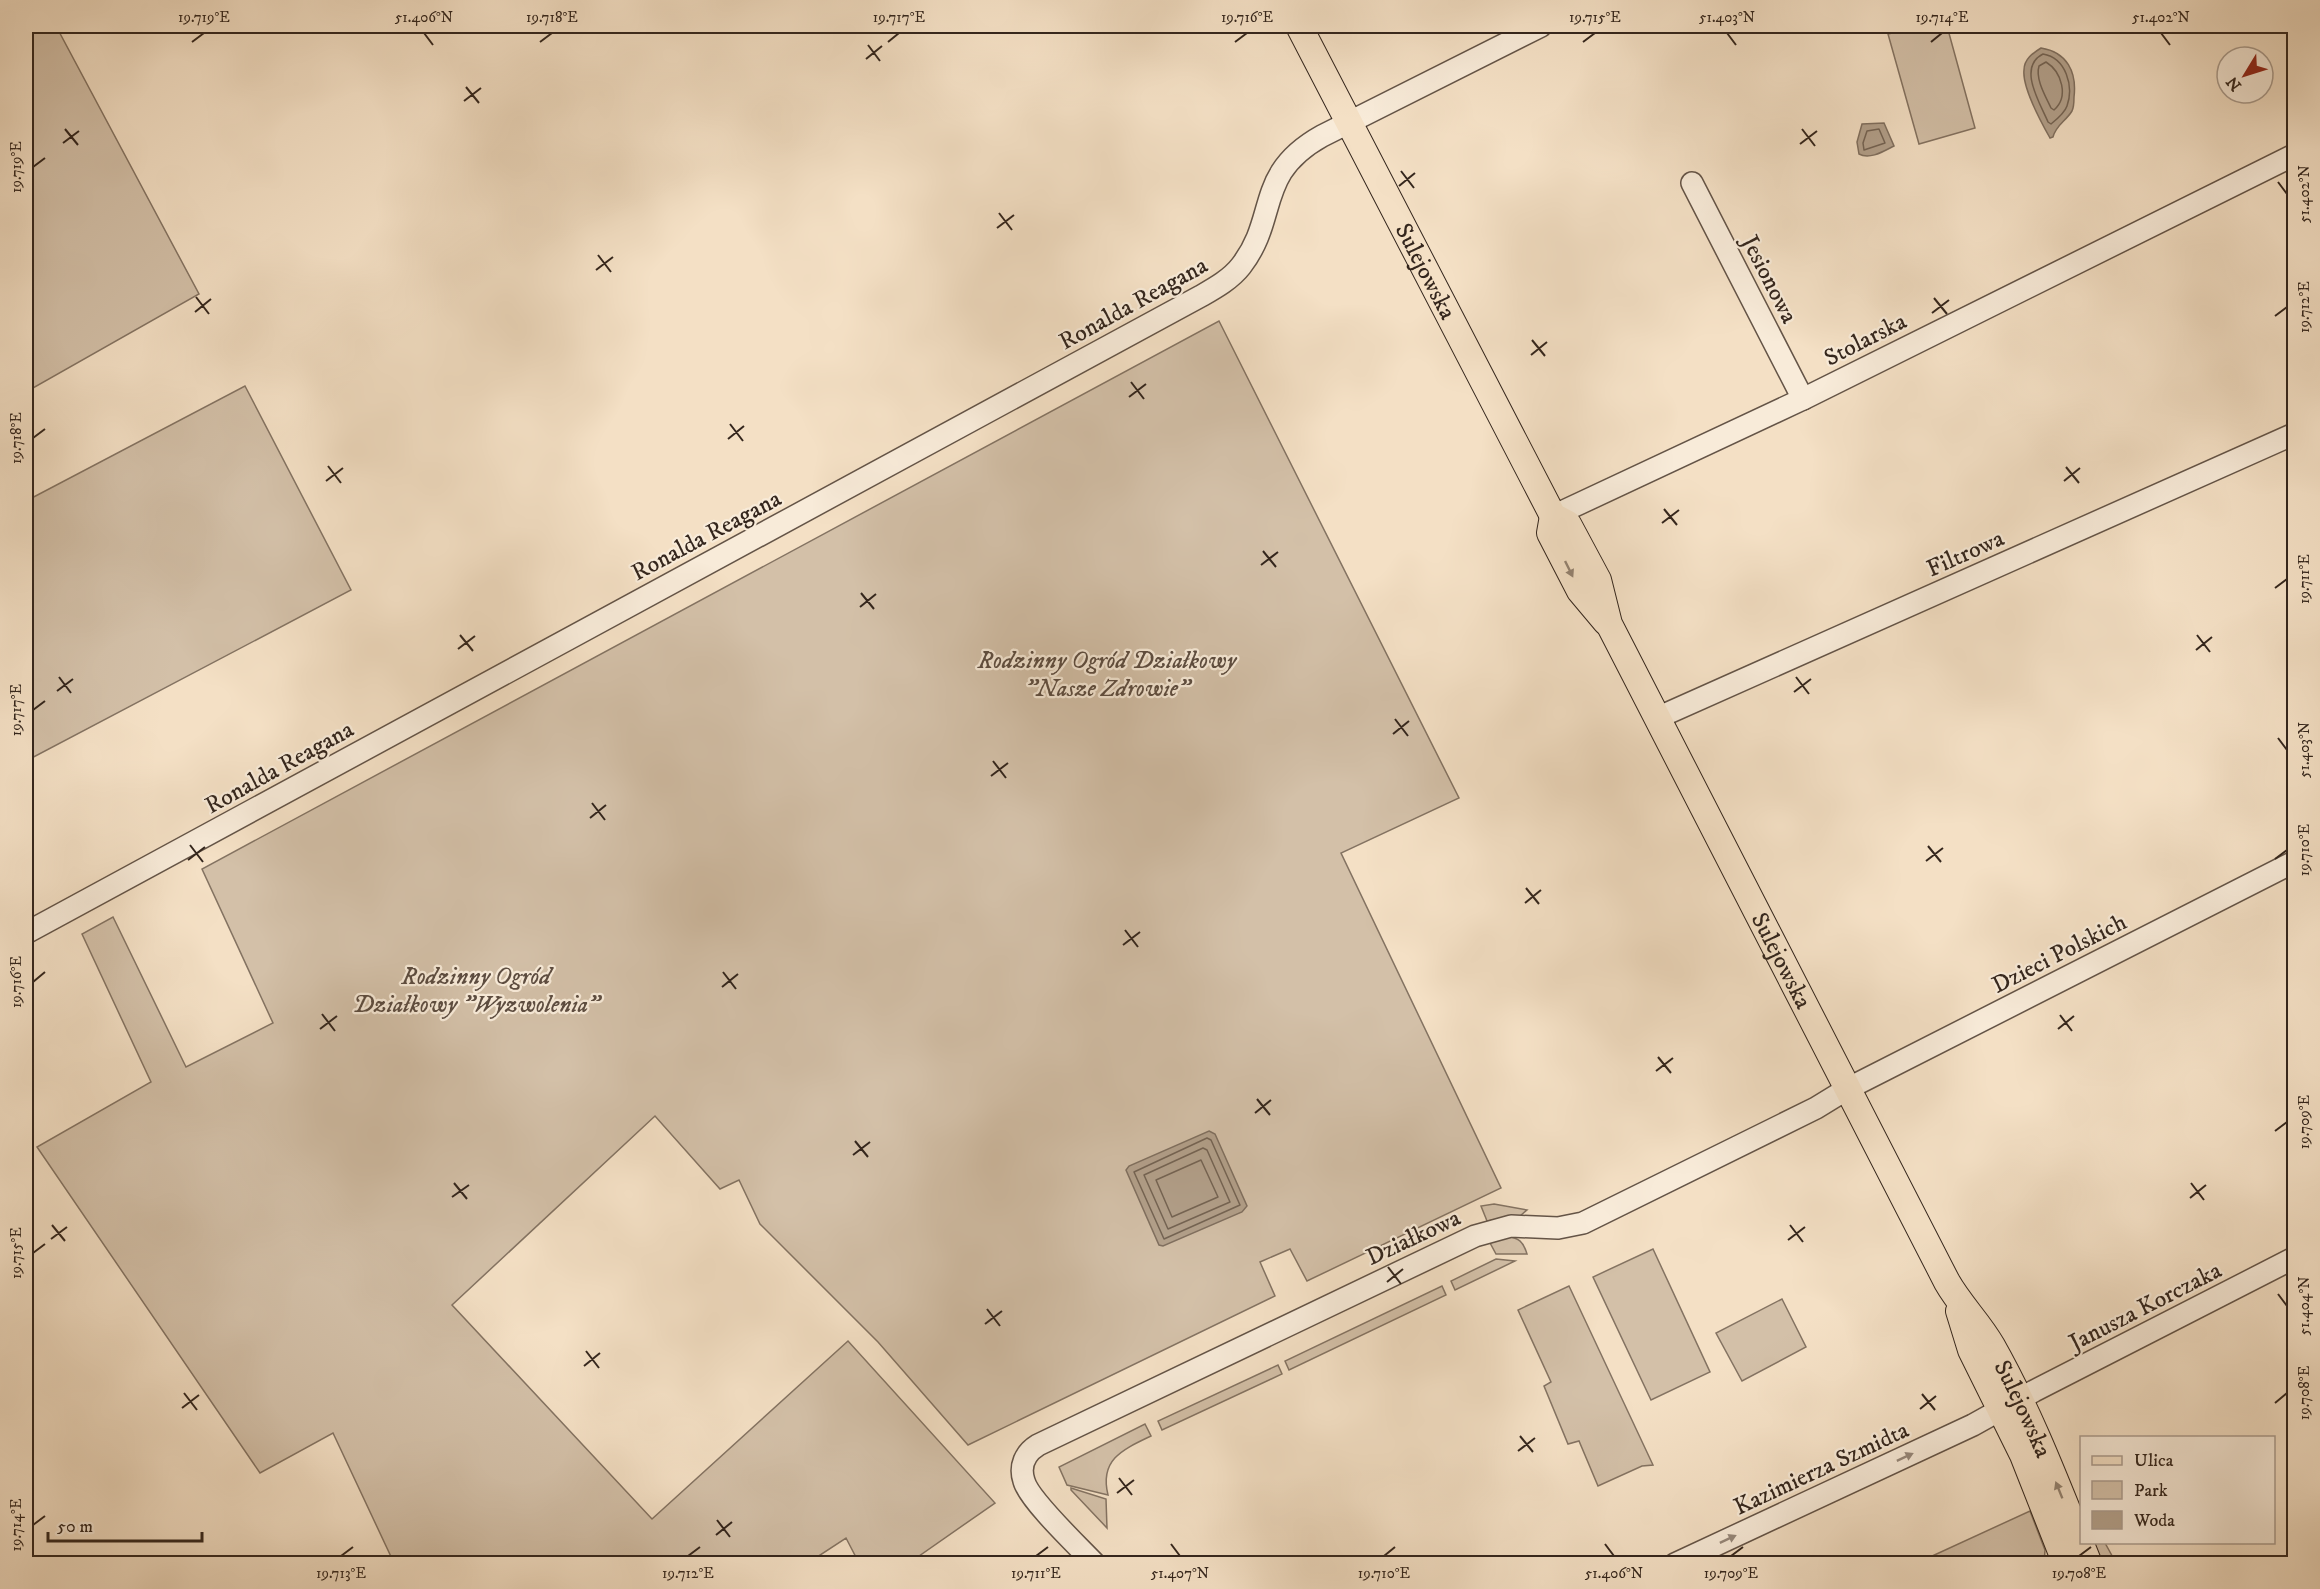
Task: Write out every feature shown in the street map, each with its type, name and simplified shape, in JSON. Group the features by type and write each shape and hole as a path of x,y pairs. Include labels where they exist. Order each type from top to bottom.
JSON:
{"main road":[{"name":"Sulejowska","path":"1299,26 1553,516 1550,533 1580,591 1609,624 1955,1296 1974,1318 1992,1345 2011,1405 2023,1455 2066,1563"},
{"name":"Sulejowska","path":"2011,1405 2041,1447 2080,1541"},
{"name":"Sulejowska","path":"2081,1544 2089,1563"}],"street":[{"name":"Ronalda Reagana","path":"26,933 1208,292 1230,278 1247,258 1257,236 1272,189 1284,166 1306,145 1541,26"},
{"name":"Stolarska","path":"1553,516 1803,399 2295,155"},
{"name":"Jesionowa","path":"1692,183 1803,399"},
{"name":"Filtrowa","path":"1657,718 2295,434"},
{"name":"Dzieci Polskich","path":"1847,1089 2295,862"},
{"name":"Działkowa","path":"1095,1563 1025,1486 1022,1474 1024,1459 1038,1445 1475,1236 1511,1226 1558,1227 1582,1223 1816,1108 1847,1089"},
{"name":"Janusza Korczaka","path":"2011,1405 2295,1258"},
{"name":"Kazimierza Szmidta","path":"1675,1563 2011,1405"}],"green space":[{"path":"26,26 56,26 199,294 26,392"},
{"path":"1921,26 1947,26 1975,128 1919,144 1888,34"},
{"path":"1219,321 1459,798 1341,853 1501,1188 1307,1281 1290,1249 1260,1262 1275,1296 968,1445 878,1342 760,1224 739,1180 720,1189 655,1116 452,1305 652,1519 848,1341 995,1503 909,1563 859,1563 846,1538 808,1563 394,1563 333,1433 260,1473 37,1147 151,1082 82,934 113,917 186,1067 273,1023 202,869"},
{"path":"245,386 351,590 26,761 26,501"},
{"path":"1494,1204 1527,1210 1520,1216 1487,1221 1481,1206"},
{"path":"1506,1236 1520,1241 1527,1254 1496,1254 1489,1241"},
{"path":"1653,1249 1710,1372 1651,1400 1593,1277"},
{"path":"1496,1259 1515,1261 1455,1290 1451,1281"},
{"path":"1442,1286 1446,1295 1289,1370 1285,1361"},
{"path":"1569,1286 1653,1465 1642,1466 1598,1486 1579,1441 1568,1444 1544,1386 1551,1382 1518,1310"},
{"path":"1782,1299 1806,1347 1742,1381 1716,1333"},
{"path":"1278,1365 1282,1374 1162,1430 1158,1421"},
{"path":"1145,1424 1151,1436 1123,1451 1111,1464 1107,1472 1108,1495 1067,1485 1059,1467"},
{"path":"1071,1488 1106,1499 1107,1528 1071,1490"},
{"path":"2030,1511 2045,1550 2044,1563 1917,1563"},
{"path":"2093,1544 2106,1544 2116,1563 2097,1563 2091,1547"}],"water":[{"path":"2041,48 2050,50 2064,59 2072,72 2075,88 2073,109 2050,138 2033,104 2024,77 2024,66 2027,60"},
{"path":"1884,123 1894,146 1868,156 1859,154 1857,142 1862,124"},
{"path":"1209,1131 1215,1134 1247,1206 1242,1212 1163,1246 1159,1245 1126,1170 1129,1166"}],"park label":[{"name":"Rodzinny Ogród Działkowy \"Nasze Zdrowie\"","path":"1107,674"},
{"name":"Rodzinny Ogród Działkowy \"Wyzwolenia\"","path":"476,990"}]}
